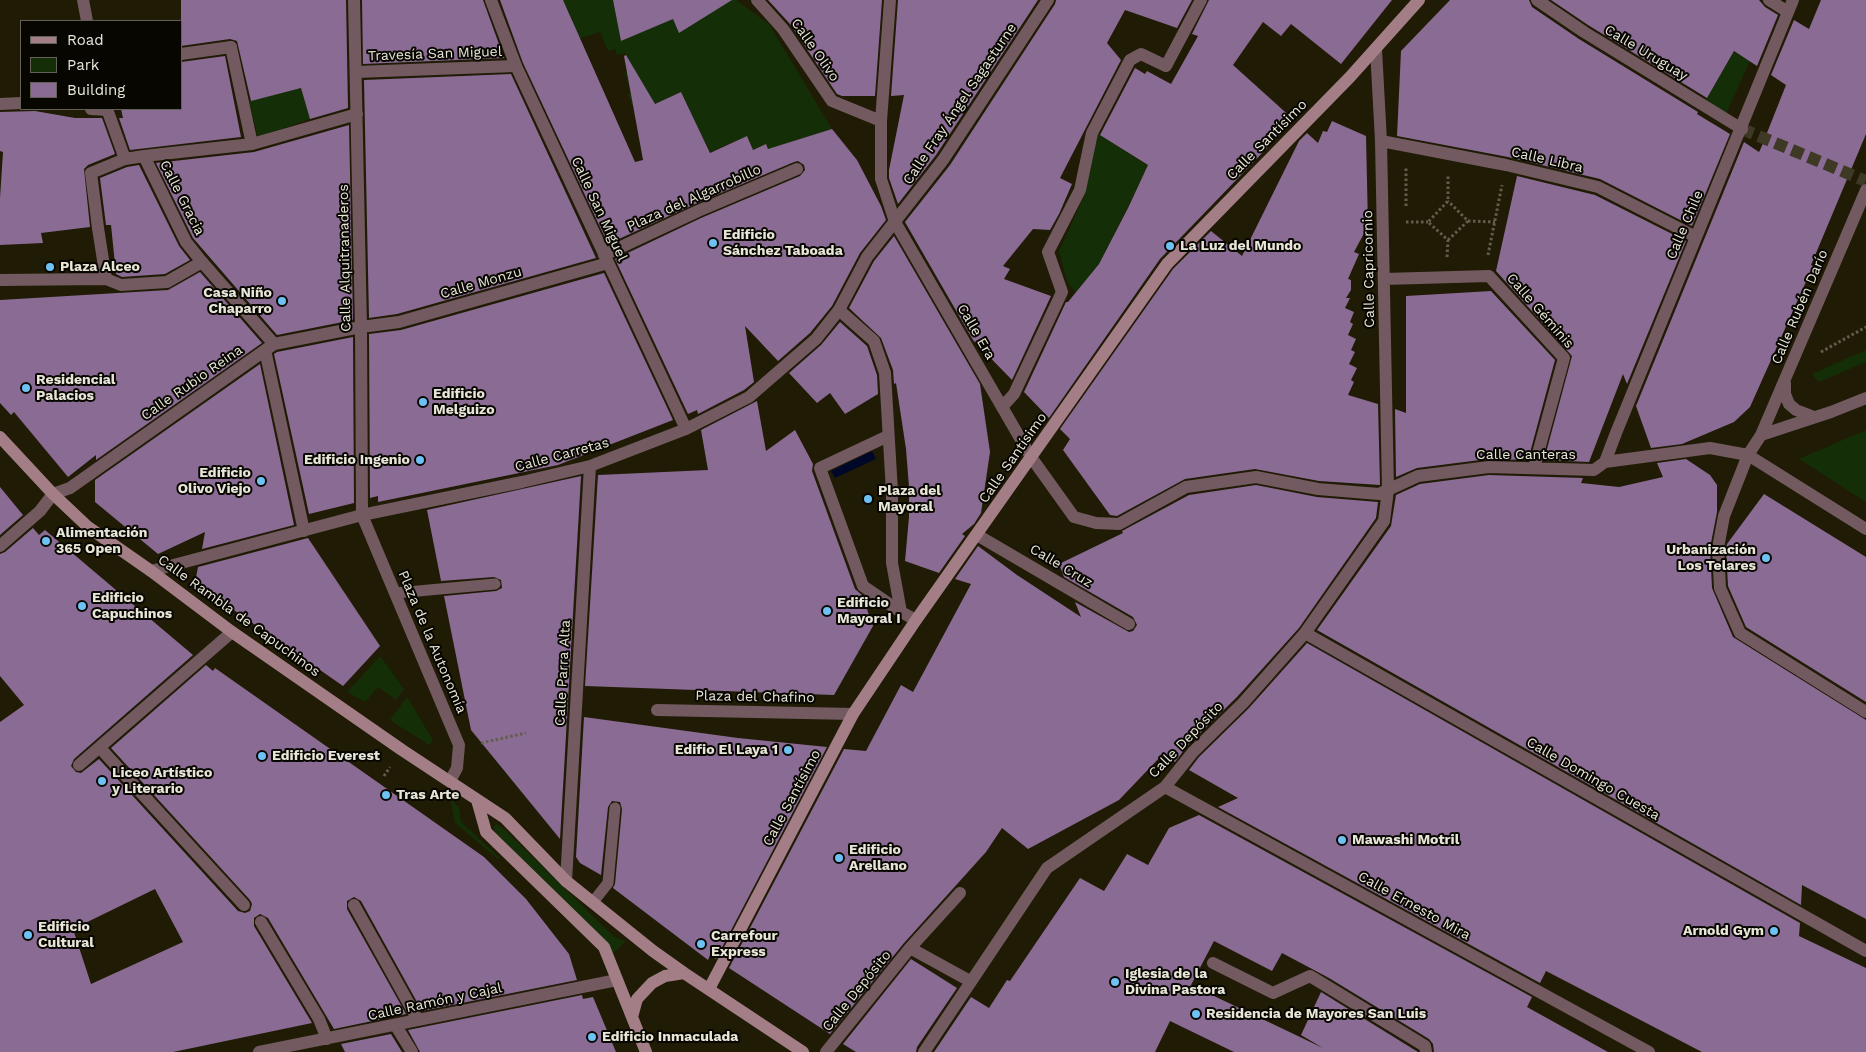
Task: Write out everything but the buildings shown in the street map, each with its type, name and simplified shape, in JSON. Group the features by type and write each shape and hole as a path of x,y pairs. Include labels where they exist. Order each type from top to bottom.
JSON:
{"main road":[{"name":"Calle Santísimo","path":"709,989 853,714 916,620 1167,264 1376,49 1419,0"},
{"name":"Calle Rambla de Capuchinos","path":"0,437 53,494 88,527 151,570 232,632 402,750 505,818 566,881 653,951 803,1052"},
{"path":"477,800 486,832 604,947 646,1052"},
{"path":"632,1017 637,999 652,983 665,976 684,973"}],"street":[{"path":"83,0 87,20"},
{"name":"Calle Alquitranaderos","path":"354,0 361,327 362,515"},
{"name":"Calle San Miguel","path":"491,0 516,66 686,429"},
{"name":"Calle Olivo","path":"757,0 783,29 832,101 880,122"},
{"name":"Calle Era","path":"890,0 880,122 881,179 895,222 1031,457"},
{"name":"Calle Fray Ángel Sagasturne","path":"895,222 943,160 1048,0"},
{"path":"1002,407 1014,394 1062,292 1048,252 1080,190 1092,133 1130,60 1141,54 1166,66 1201,0"},
{"name":"Calle Uruguay","path":"1537,0 1584,32 1742,128"},
{"path":"1769,0 1790,6"},
{"name":"Calle Chile","path":"1606,462 1616,433 1742,128 1790,6"},
{"path":"182,54 231,47 252,144"},
{"name":"Calle Capricornio","path":"1376,49 1381,141 1388,490"},
{"name":"Travesía San Miguel","path":"356,72 516,66"},
{"path":"0,104 20,103"},
{"path":"108,110 124,159"},
{"path":"144,156 252,144 357,114"},
{"name":"Calle Libra","path":"1381,141 1506,165 1598,187 1696,237"},
{"name":"Calle Gracia","path":"106,279 91,173 124,159 144,156 186,242 270,347"},
{"name":"Plaza del Algarrobillo","path":"606,259 698,211 797,169"},
{"name":"Calle Rubén Darío","path":"1762,435 1866,190"},
{"name":"Calle Carretas","path":"151,570 362,515 590,466 686,429 749,397 816,338 839,310 867,257 895,222"},
{"name":"Calle Monzu","path":"361,327 399,322 606,259"},
{"path":"0,280 106,279 121,284 167,282 202,262"},
{"name":"Calle Géminis","path":"1384,279 1489,276 1564,358 1534,468"},
{"path":"839,310 874,340 885,373 892,492 892,563 901,612"},
{"name":"Calle Rubio Reina","path":"53,494 70,488 270,347 361,327"},
{"path":"270,347 304,531"},
{"path":"1785,380 1785,394 1789,404 1796,410 1814,417"},
{"path":"1866,398 1762,435 1748,455 1724,516 1718,548 1720,588 1740,633 1866,712"},
{"path":"888,436 820,468 863,586 916,620"},
{"name":"Calle Canteras","path":"1031,457 1074,517 1096,523 1119,524 1186,488 1256,477 1318,489 1379,494 1418,476 1489,467 1594,470 1606,462 1710,448 1748,455"},
{"path":"1748,455 1866,529"},
{"name":"Calle Parra Alta","path":"566,881 590,466"},
{"name":"Calle Depósito","path":"924,1052 1047,868 1165,787 1193,752 1243,703 1305,632 1384,521 1388,490"},
{"path":"0,546 40,511 53,494"},
{"name":"Plaza de la Autonomía","path":"362,515 460,745 458,768 450,781"},
{"name":"Calle Cruz","path":"977,535 1129,624"},
{"path":"80,765 232,632"},
{"name":"Calle Domingo Cuesta","path":"1305,632 1866,951"},
{"name":"Plaza del Chafino","path":"656,710 853,714"},
{"path":"100,748 244,905"},
{"name":"Calle Ernesto Mira","path":"1165,787 1649,1052"},
{"name":"Calle Depósito","path":"826,1052 910,948 960,892"},
{"path":"354,905 418,1020"},
{"path":"261,922 319,1019 327,1039"},
{"name":"Calle Depósito","path":"910,948 970,981"},
{"path":"1214,963 1274,993 1310,976 1425,1046 1426,1052"},
{"name":"Calle Ramón y Cajal","path":"266,1051 617,980"},
{"path":"396,1026 412,1052"}],"lane":[{"path":"396,593 495,584"},
{"path":"593,902 608,883 615,808"}],"path":[{"path":"1428,222 1448,201 1448,154"},
{"path":"1484,276 1506,165"},
{"path":"1448,201 1468,221 1495,222"},
{"path":"1447,277 1448,240 1468,221"},
{"path":"1406,222 1428,222 1448,240"},
{"path":"1817,354 1866,327"},
{"path":"478,744 526,733"},
{"path":"384,776 392,765"}],"green space":[{"path":"556,0 613,0 621,41 673,19 679,33 710,13 714,0 736,0 769,24 832,129 794,141 769,152 766,144 753,150 747,136 710,152 681,92 650,106 648,102 632,106 628,94 631,93 625,73 635,70 625,53 617,55 615,49 608,51 600,32 558,45 551,31 573,21 565,4"},
{"path":"1734,52 1750,61 1726,114 1705,101"},
{"path":"301,88 310,119 258,137 249,101"},
{"path":"1098,133 1148,166 1099,264 1076,292 1068,284 1059,251 1085,194"},
{"path":"1866,350 1866,362 1819,382 1812,374"},
{"path":"1866,430 1866,502 1799,459 1808,455"},
{"path":"380,656 404,689 396,700 378,687 365,702 347,692"},
{"path":"407,697 433,740 429,745 390,720"},
{"path":"450,798 459,808 461,822 500,858 498,859 455,823"},
{"path":"496,824 505,830 614,937 626,941 611,955 608,944 496,833 493,828"}],"water":[{"path":"872,451 876,459 835,478 831,471"}],"tunnel":[{"path":"1742,129 1866,181"}],"place":[{"name":"Edificio Sánchez Taboada","path":"713,243"},
{"name":"La Luz del Mundo","path":"1170,246"},
{"name":"Plaza Alceo","path":"50,267"},
{"name":"Casa Niño Chaparro","path":"282,301"},
{"name":"Residencial Palacios","path":"26,388"},
{"name":"Edificio Melguizo","path":"423,402"},
{"name":"Edificio Ingenio","path":"420,460"},
{"name":"Edificio Olivo Viejo","path":"261,481"},
{"name":"Plaza del Mayoral","path":"868,499"},
{"name":"Alimentación 365 Open","path":"46,541"},
{"name":"Urbanización Los Telares","path":"1766,558"},
{"name":"Edificio Capuchinos","path":"82,606"},
{"name":"Edificio Mayoral I","path":"827,611"},
{"name":"Edifio El Laya 1","path":"788,750"},
{"name":"Edificio Everest","path":"262,756"},
{"name":"Liceo Artístico y Literario","path":"102,781"},
{"name":"Tras Arte","path":"386,795"},
{"name":"Mawashi Motril","path":"1342,840"},
{"name":"Edificio Arellano","path":"839,858"},
{"name":"Arnold Gym","path":"1774,931"},
{"name":"Edificio Cultural","path":"28,935"},
{"name":"Carrefour Express","path":"701,944"},
{"name":"Iglesia de la Divina Pastora","path":"1115,982"},
{"name":"Residencia de Mayores San Luis","path":"1196,1014"},
{"name":"Edificio Inmaculada","path":"592,1037"}]}
